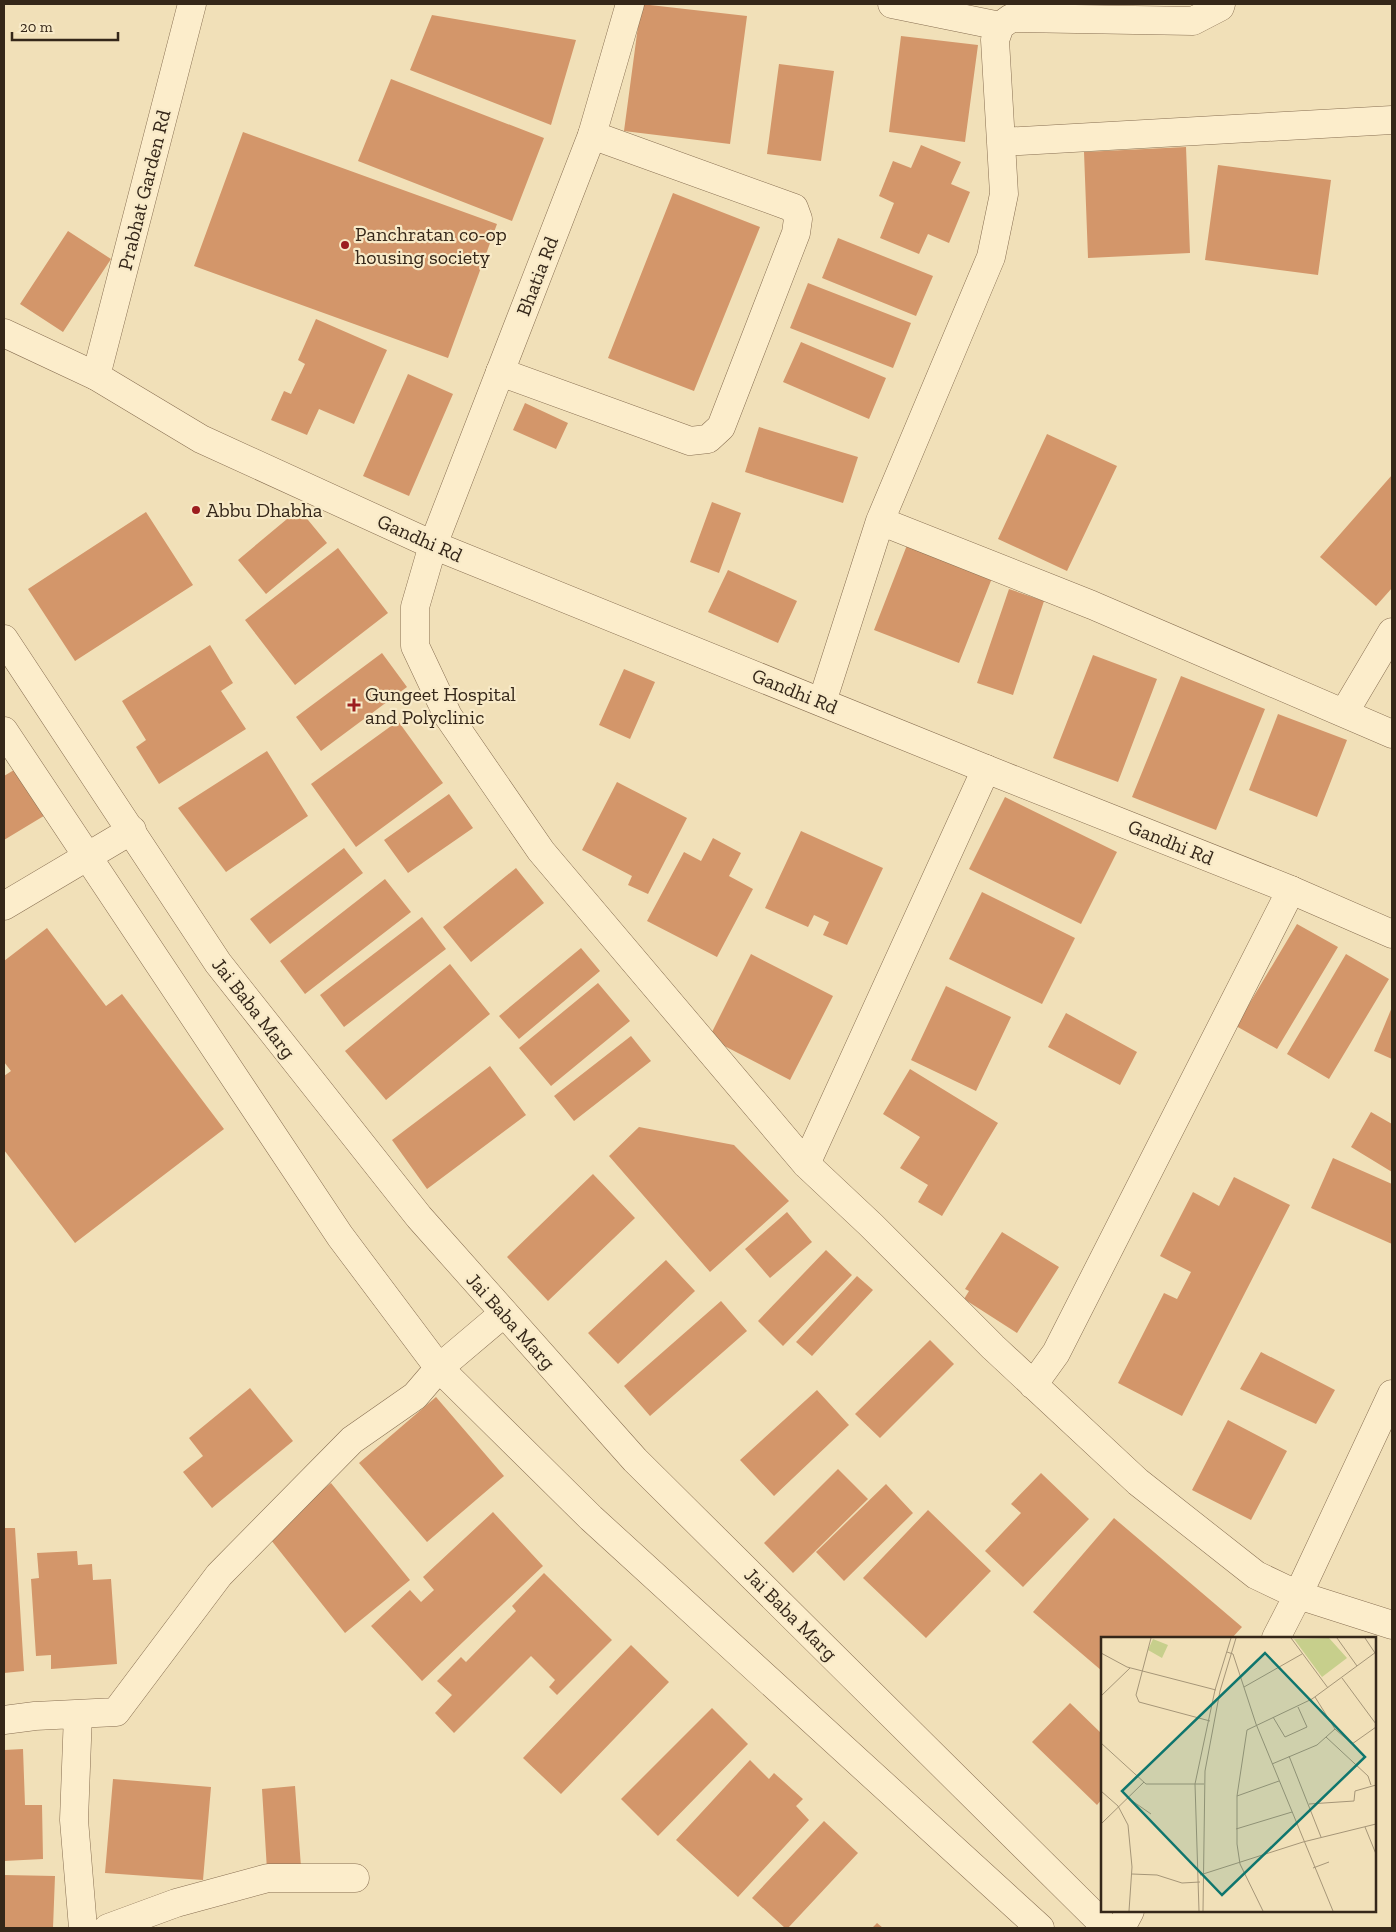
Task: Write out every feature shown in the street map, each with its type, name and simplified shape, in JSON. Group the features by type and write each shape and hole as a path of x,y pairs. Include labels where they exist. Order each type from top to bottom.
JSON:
{"street":[{"name":"Prabhat Garden Rd","path":"96,376 192,4"},
{"name":"Bhatia Rd","path":"630,4 592,135 433,545 415,607 415,646 448,716 542,851 806,1164 1033,1385 1138,1482 1256,1575 1298,1596 1392,1625"},
{"path":"892,4 1000,26"},
{"path":"822,702 880,522 991,257 1004,194 995,40 1000,26 1011,18 1193,21 1220,7 1221,4"},
{"path":"1001,142 1392,120"},
{"path":"500,372 690,441 708,439 721,427 725,418 796,233 798,219 794,208 592,135"},
{"name":"Gandhi Rd","path":"4,334 96,376 201,439 433,545 986,769 1291,890 1392,934"},
{"path":"880,522 1092,604 1392,734"},
{"path":"1344,713 1392,632"},
{"name":"Jai Baba Marg","path":"4,639 132,830 218,963 419,1218 635,1460 1107,1928"},
{"path":"4,731 340,1236 439,1368 590,1518 1040,1928"},
{"path":"806,1164 986,769"},
{"path":"4,906 132,830"},
{"path":"1033,1385 1056,1353 1291,890"},
{"path":"4,1720 116,1712 219,1575 352,1440 415,1396 439,1368 504,1313"},
{"path":"1277,1637 1298,1596 1392,1394"},
{"path":"78,1714 74,1820 83,1928"},
{"path":"108,1928 176,1903 268,1878 355,1878"},
{"path":"1121,1928 1129,1912"}],"building":[{"path":"641,4 747,16 730,144 624,131"},
{"path":"432,15 576,40 551,125 410,70"},
{"path":"901,36 978,45 965,142 889,132"},
{"path":"779,64 834,71 821,161 767,154"},
{"path":"391,79 544,138 512,221 358,161"},
{"name":"Panchratan co-op housing society","path":"243,132 497,224 448,358 194,266"},
{"path":"921,145 961,162 951,184 970,192 949,243 928,234 919,254 880,238 894,203 879,196 893,161 911,168"},
{"path":"1186,147 1190,253 1088,258 1084,152"},
{"path":"1218,165 1331,180 1318,275 1205,260"},
{"path":"673,193 760,227 694,391 608,358"},
{"path":"68,231 111,259 63,332 20,304"},
{"path":"838,238 933,276 916,316 822,278"},
{"path":"808,283 911,323 893,368 790,328"},
{"path":"316,319 387,350 354,424 319,409 307,435 271,420 284,391 291,394 305,364 298,360"},
{"path":"801,342 886,378 869,419 783,382"},
{"path":"408,374 453,394 409,496 363,476"},
{"path":"525,403 568,423 556,449 513,430"},
{"path":"759,427 858,457 843,503 745,472"},
{"path":"1047,434 1117,466 1067,571 998,539"},
{"path":"1392,475 1392,588 1376,606 1320,557"},
{"path":"712,502 741,513 719,573 690,562"},
{"path":"299,509 327,543 266,594 238,560"},
{"path":"146,512 193,585 75,661 28,589"},
{"path":"909,540 994,573 959,663 874,630"},
{"path":"338,548 388,613 295,685 245,620"},
{"path":"728,570 797,601 778,643 708,612"},
{"path":"1009,589 1044,601 1013,695 977,683"},
{"path":"210,645 233,683 221,691 246,729 159,784 136,747 146,740 122,701"},
{"path":"382,653 407,687 321,751 296,717"},
{"path":"1093,655 1157,679 1118,782 1053,758"},
{"path":"624,669 655,682 630,739 599,725"},
{"path":"1181,676 1265,709 1216,830 1132,797"},
{"path":"1278,714 1347,740 1317,817 1249,790"},
{"path":"398,721 443,783 356,847 311,784"},
{"path":"267,751 308,816 226,872 178,808"},
{"path":"24,764 52,811 4,840 4,776"},
{"path":"617,782 687,818 648,894 628,885 632,876 582,850"},
{"path":"449,794 473,828 408,873 384,840"},
{"path":"1005,797 1117,852 1081,924 969,869"},
{"path":"801,831 883,868 847,945 823,935 829,922 814,915 808,927 765,908"},
{"path":"713,838 741,853 729,876 753,889 717,957 647,921 684,852 701,861"},
{"path":"344,848 363,873 270,944 250,919"},
{"path":"516,868 544,903 471,962 443,927"},
{"path":"385,879 411,912 305,994 280,961"},
{"path":"982,892 1075,938 1042,1004 949,959"},
{"path":"422,917 446,949 344,1027 320,995"},
{"path":"1297,924 1338,947 1277,1049 1236,1026"},
{"path":"47,928 106,1006 122,994 224,1129 75,1243 4,1150 4,1076 11,1071 4,1062 4,961"},
{"path":"581,948 600,971 519,1039 499,1016"},
{"path":"751,954 833,996 790,1080 709,1038"},
{"path":"1346,954 1389,979 1329,1079 1287,1054"},
{"path":"450,964 490,1014 386,1100 345,1051"},
{"path":"598,983 630,1021 551,1086 519,1048"},
{"path":"946,986 1011,1017 976,1091 911,1060"},
{"path":"1392,1007 1392,1059 1374,1051"},
{"path":"1066,1013 1137,1052 1120,1085 1048,1047"},
{"path":"631,1036 651,1061 574,1121 554,1096"},
{"path":"490,1066 526,1115 427,1189 392,1140"},
{"path":"910,1069 998,1123 942,1216 918,1202 928,1185 900,1168 920,1137 883,1114"},
{"path":"1371,1112 1392,1124 1392,1172 1351,1147"},
{"path":"639,1127 734,1145 789,1201 710,1272 609,1156"},
{"path":"1333,1158 1392,1184 1392,1244 1311,1208"},
{"path":"593,1174 635,1218 548,1301 507,1257"},
{"path":"1234,1177 1290,1205 1182,1416 1118,1383 1164,1293 1177,1299 1191,1272 1160,1256 1193,1192 1219,1206"},
{"path":"787,1212 812,1242 770,1278 745,1249"},
{"path":"1002,1232 1059,1267 1017,1333 964,1299 969,1291 965,1289"},
{"path":"826,1250 852,1275 783,1346 758,1321"},
{"path":"666,1260 695,1291 618,1364 588,1333"},
{"path":"857,1276 873,1290 812,1356 796,1342"},
{"path":"721,1301 747,1331 650,1416 624,1386"},
{"path":"930,1340 954,1364 880,1438 855,1414"},
{"path":"1261,1352 1335,1390 1316,1424 1240,1389"},
{"path":"250,1388 293,1441 212,1508 183,1472 203,1456 189,1438"},
{"path":"817,1390 849,1425 774,1496 740,1460"},
{"path":"436,1397 504,1476 427,1542 359,1463"},
{"path":"1228,1420 1287,1451 1251,1520 1192,1490"},
{"path":"838,1469 868,1499 793,1573 764,1543"},
{"path":"1041,1473 1089,1519 1023,1587 985,1551 1021,1513 1011,1504"},
{"path":"331,1483 410,1580 345,1633 267,1535"},
{"path":"886,1484 913,1513 844,1581 816,1552"},
{"path":"928,1510 991,1571 926,1638 863,1578"},
{"path":"493,1512 543,1566 422,1681 371,1626 410,1590 421,1602 434,1590 423,1577"},
{"path":"1114,1518 1242,1627 1233,1637 1101,1637 1101,1670 1033,1612"},
{"path":"4,1528 15,1528 24,1671 4,1673"},
{"path":"77,1551 78,1565 92,1564 93,1580 111,1579 117,1664 51,1669 51,1655 36,1656 31,1579 39,1578 37,1553"},
{"path":"544,1573 612,1640 557,1695 549,1687 555,1680 531,1656 454,1733 435,1713 452,1695 437,1681 461,1657 466,1662 516,1611 512,1606"},
{"path":"631,1645 669,1682 561,1794 523,1758"},
{"path":"1070,1703 1101,1733 1101,1800 1097,1805 1032,1742"},
{"path":"712,1708 748,1744 658,1836 621,1799"},
{"path":"23,1749 25,1805 42,1805 43,1859 4,1861 4,1750"},
{"path":"750,1760 769,1779 774,1773 803,1799 796,1806 809,1820 738,1897 676,1840"},
{"path":"113,1779 211,1787 203,1880 105,1873"},
{"path":"295,1786 301,1867 267,1870 262,1789"},
{"path":"824,1821 858,1853 788,1928 785,1928 752,1898"},
{"path":"4,1875 55,1876 53,1928 4,1928"},
{"path":"877,1923 883,1928 872,1928"}],"place":[{"name":"Panchratan co-op housing society","path":"345,245"},
{"name":"Abbu Dhabha","path":"196,510"},
{"name":"Gungeet Hospital and Polyclinic","path":"354,705"}]}
